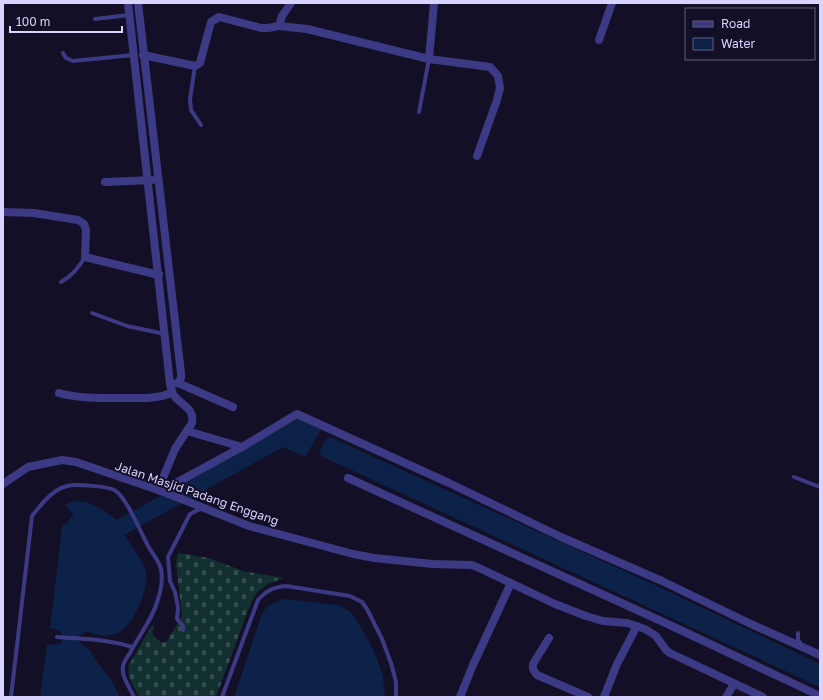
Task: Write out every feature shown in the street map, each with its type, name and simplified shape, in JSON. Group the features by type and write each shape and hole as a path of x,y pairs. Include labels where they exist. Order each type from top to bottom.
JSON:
{"street":[{"path":"128,3 165,334 174,384 172,393"},
{"path":"138,3 181,373 181,378 174,384"},
{"path":"279,26 282,16 291,3"},
{"path":"429,59 434,3"},
{"path":"599,40 612,3"},
{"path":"143,55 195,66 200,63 211,22 219,17 261,28 279,26 307,29 429,59 490,67 498,76 500,88 477,156"},
{"path":"104,182 158,180"},
{"path":"3,212 34,213 78,220 84,224 86,230 85,256 159,275"},
{"path":"174,384 233,407"},
{"path":"59,393 76,398 154,398 172,393"},
{"path":"161,491 175,449 192,423 193,419 192,413 172,393"},
{"path":"161,491 242,447 297,414 449,483 561,537 662,581 820,655"},
{"path":"187,431 242,447"},
{"name":"Jalan Masjid Padang Enggang","path":"3,484 28,467 62,460 76,462 161,491 249,526 353,554 401,561 471,565 556,604 590,617 603,621 619,622 645,629 656,636 670,653 764,697"},
{"path":"348,478 672,626 820,696"},
{"path":"460,697 473,665 511,583"},
{"path":"604,697 617,664 637,626"},
{"path":"549,638 533,664 533,671 537,675 584,696"},
{"path":"726,697 734,684"}],"lane":[{"path":"95,19 129,15"},
{"path":"63,53 66,58 73,61 134,55"},
{"path":"419,112 429,59"},
{"path":"195,66 190,99 191,110 201,125"},
{"path":"61,282 77,269 85,256"},
{"path":"92,313 127,326 165,334"},
{"path":"794,477 820,487"},
{"path":"11,697 32,516 51,495 69,485 110,488 115,490 121,497 139,527 161,569 162,577 154,611 132,647 124,664 123,672 134,697"},
{"path":"183,630 183,626 177,619 178,608 175,592 170,581 168,557 190,514 204,507"},
{"path":"222,697 258,600 268,590 286,586 350,596 362,602 382,639 391,663 396,682 396,697"},
{"path":"798,633 798,639 802,647"},
{"path":"57,637 93,640 132,647"}],"green space":[{"path":"178,553 209,558 243,571 284,578 266,586 259,591 252,600 216,697 139,697 130,677 128,669 129,665 152,625 155,627 152,631 154,637 162,643 167,641 182,616 176,563"}],"water":[{"path":"300,418 322,428 305,457 283,447 124,535 140,558 146,571 147,578 139,606 135,615 124,630 111,635 86,632 80,635 79,642 90,650 94,658 111,680 120,697 40,697 47,645 60,644 63,637 59,631 50,628 62,527 74,515 65,505 79,501 86,502 99,508 117,520"},
{"path":"330,437 655,585 820,664 820,687 323,457 320,454 321,449 324,442"},
{"path":"285,599 337,605 348,610 353,615 375,653 383,677 385,697 234,697 262,613 272,603"}]}
